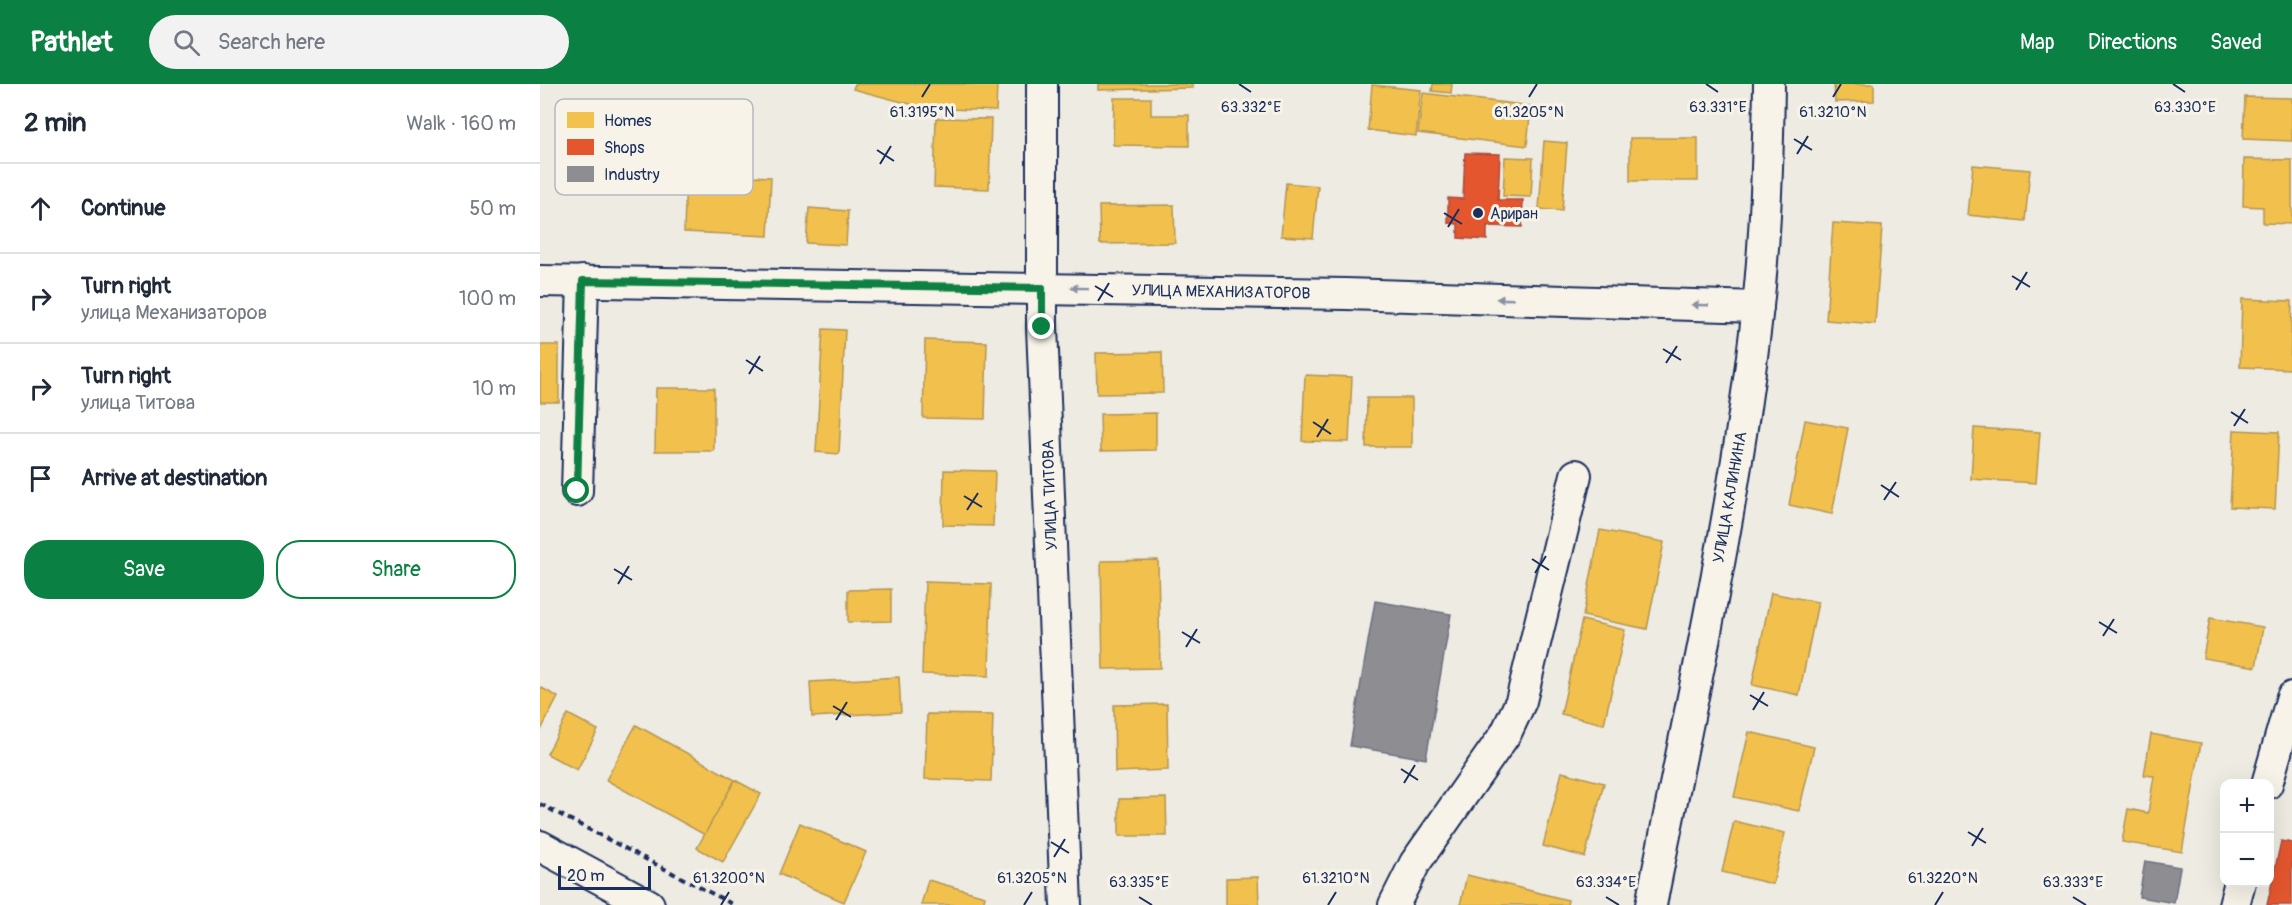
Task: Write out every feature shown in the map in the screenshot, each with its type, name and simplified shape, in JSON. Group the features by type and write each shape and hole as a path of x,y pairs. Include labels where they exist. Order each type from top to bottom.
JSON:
{"street":[{"name":"УЛИЦА ТИТОВА","path":"1042,84 1042,288 1066,905"},
{"name":"УЛИЦА КАЛИНИНА","path":"1651,905 1726,521 1758,307 1767,186 1768,84"},
{"name":"УЛИЦА МЕХАНИЗАТОРОВ","path":"540,281 1042,288 1758,307"},
{"path":"577,491 583,281"},
{"path":"1394,905 1415,863 1506,732 1521,701 1575,476"},
{"path":"2268,779 2292,697"},
{"path":"540,846 647,904"},
{"path":"2234,905 2239,887"}],"path":[{"path":"540,804 734,905"}],"building: Homes":[{"path":"855,84 997,84 996,111 925,108 853,89"},
{"path":"1098,84 1193,84 1193,88 1098,90"},
{"path":"1433,84 1452,84 1451,93 1432,91"},
{"path":"1834,84 1874,84 1874,101 1835,102"},
{"path":"1372,85 1421,90 1416,136 1368,130"},
{"path":"1423,93 1531,106 1527,146 1418,133"},
{"path":"2245,97 2292,98 2292,141 2243,139"},
{"path":"1114,98 1151,98 1151,115 1189,115 1189,146 1113,145"},
{"path":"936,118 991,119 989,189 934,187"},
{"path":"1630,138 1698,138 1698,181 1630,181"},
{"path":"1544,141 1567,143 1562,211 1539,209"},
{"path":"1505,157 1533,158 1531,197 1503,196"},
{"path":"2244,159 2292,160 2292,224 2263,223 2263,207 2243,206"},
{"path":"1973,165 2030,170 2025,221 1968,215"},
{"path":"753,176 771,177 768,236 684,232 685,195 753,195"},
{"path":"1286,183 1318,186 1313,238 1281,236"},
{"path":"1174,205 1175,243 1100,244 1099,206"},
{"path":"809,208 848,211 846,245 806,243"},
{"path":"1833,223 1882,226 1875,324 1826,320"},
{"path":"2242,299 2292,301 2290,369 2240,367"},
{"path":"823,329 845,330 839,454 816,452"},
{"path":"925,340 987,342 985,419 923,418"},
{"path":"540,345 559,345 559,402 540,402"},
{"path":"1162,352 1163,393 1097,394 1096,353"},
{"path":"1305,375 1352,377 1349,442 1302,441"},
{"path":"656,388 714,388 714,451 655,451"},
{"path":"1367,398 1412,398 1412,447 1366,447"},
{"path":"1156,413 1156,450 1101,451 1100,414"},
{"path":"1805,420 1848,428 1832,514 1789,505"},
{"path":"1974,428 2040,432 2036,483 1971,479"},
{"path":"2234,430 2279,432 2275,509 2230,507"},
{"path":"944,470 995,471 993,526 943,525"},
{"path":"1600,530 1664,542 1647,629 1583,616"},
{"path":"1158,560 1160,668 1103,669 1101,561"},
{"path":"925,582 991,584 989,676 922,674"},
{"path":"891,589 891,621 848,622 848,590"},
{"path":"1771,593 1818,602 1799,695 1752,685"},
{"path":"2210,618 2263,627 2256,667 2203,658"},
{"path":"1582,620 1625,630 1604,724 1561,714"},
{"path":"899,677 901,712 812,717 810,682"},
{"path":"540,687 558,697 540,732"},
{"path":"1167,704 1168,770 1115,772 1114,705"},
{"path":"568,714 598,730 577,770 547,754"},
{"path":"927,714 993,715 991,781 925,779"},
{"path":"636,725 735,780 705,835 606,780"},
{"path":"1749,732 1814,747 1799,811 1734,797"},
{"path":"2151,734 2201,743 2182,852 2122,842 2128,809 2148,813 2154,776 2144,775"},
{"path":"1562,772 1604,783 1585,857 1543,846"},
{"path":"735,780 761,794 723,862 697,848"},
{"path":"1166,798 1167,836 1119,836 1119,799"},
{"path":"1734,821 1785,833 1773,884 1722,872"},
{"path":"800,823 866,852 844,902 779,874"},
{"path":"1467,875 1568,900 1567,905 1460,905"},
{"path":"1258,877 1259,905 1226,905 1226,878"},
{"path":"928,880 985,896 983,905 921,905"}],"building: Shops":[{"path":"1465,153 1500,154 1498,200 1523,200 1522,227 1487,226 1487,240 1458,238 1458,224 1448,223 1448,198 1463,199"},
{"path":"2281,841 2292,843 2292,905 2267,905 2271,887 2274,887 2274,873"}],"building: Industry":[{"path":"1375,601 1451,614 1426,759 1350,746"},
{"path":"2145,861 2180,867 2174,903 2139,897"}],"place":[{"name":"Ариран","path":"1478,213"}],"route":[{"path":"577,491 583,281 1042,288 1042,327"}]}
